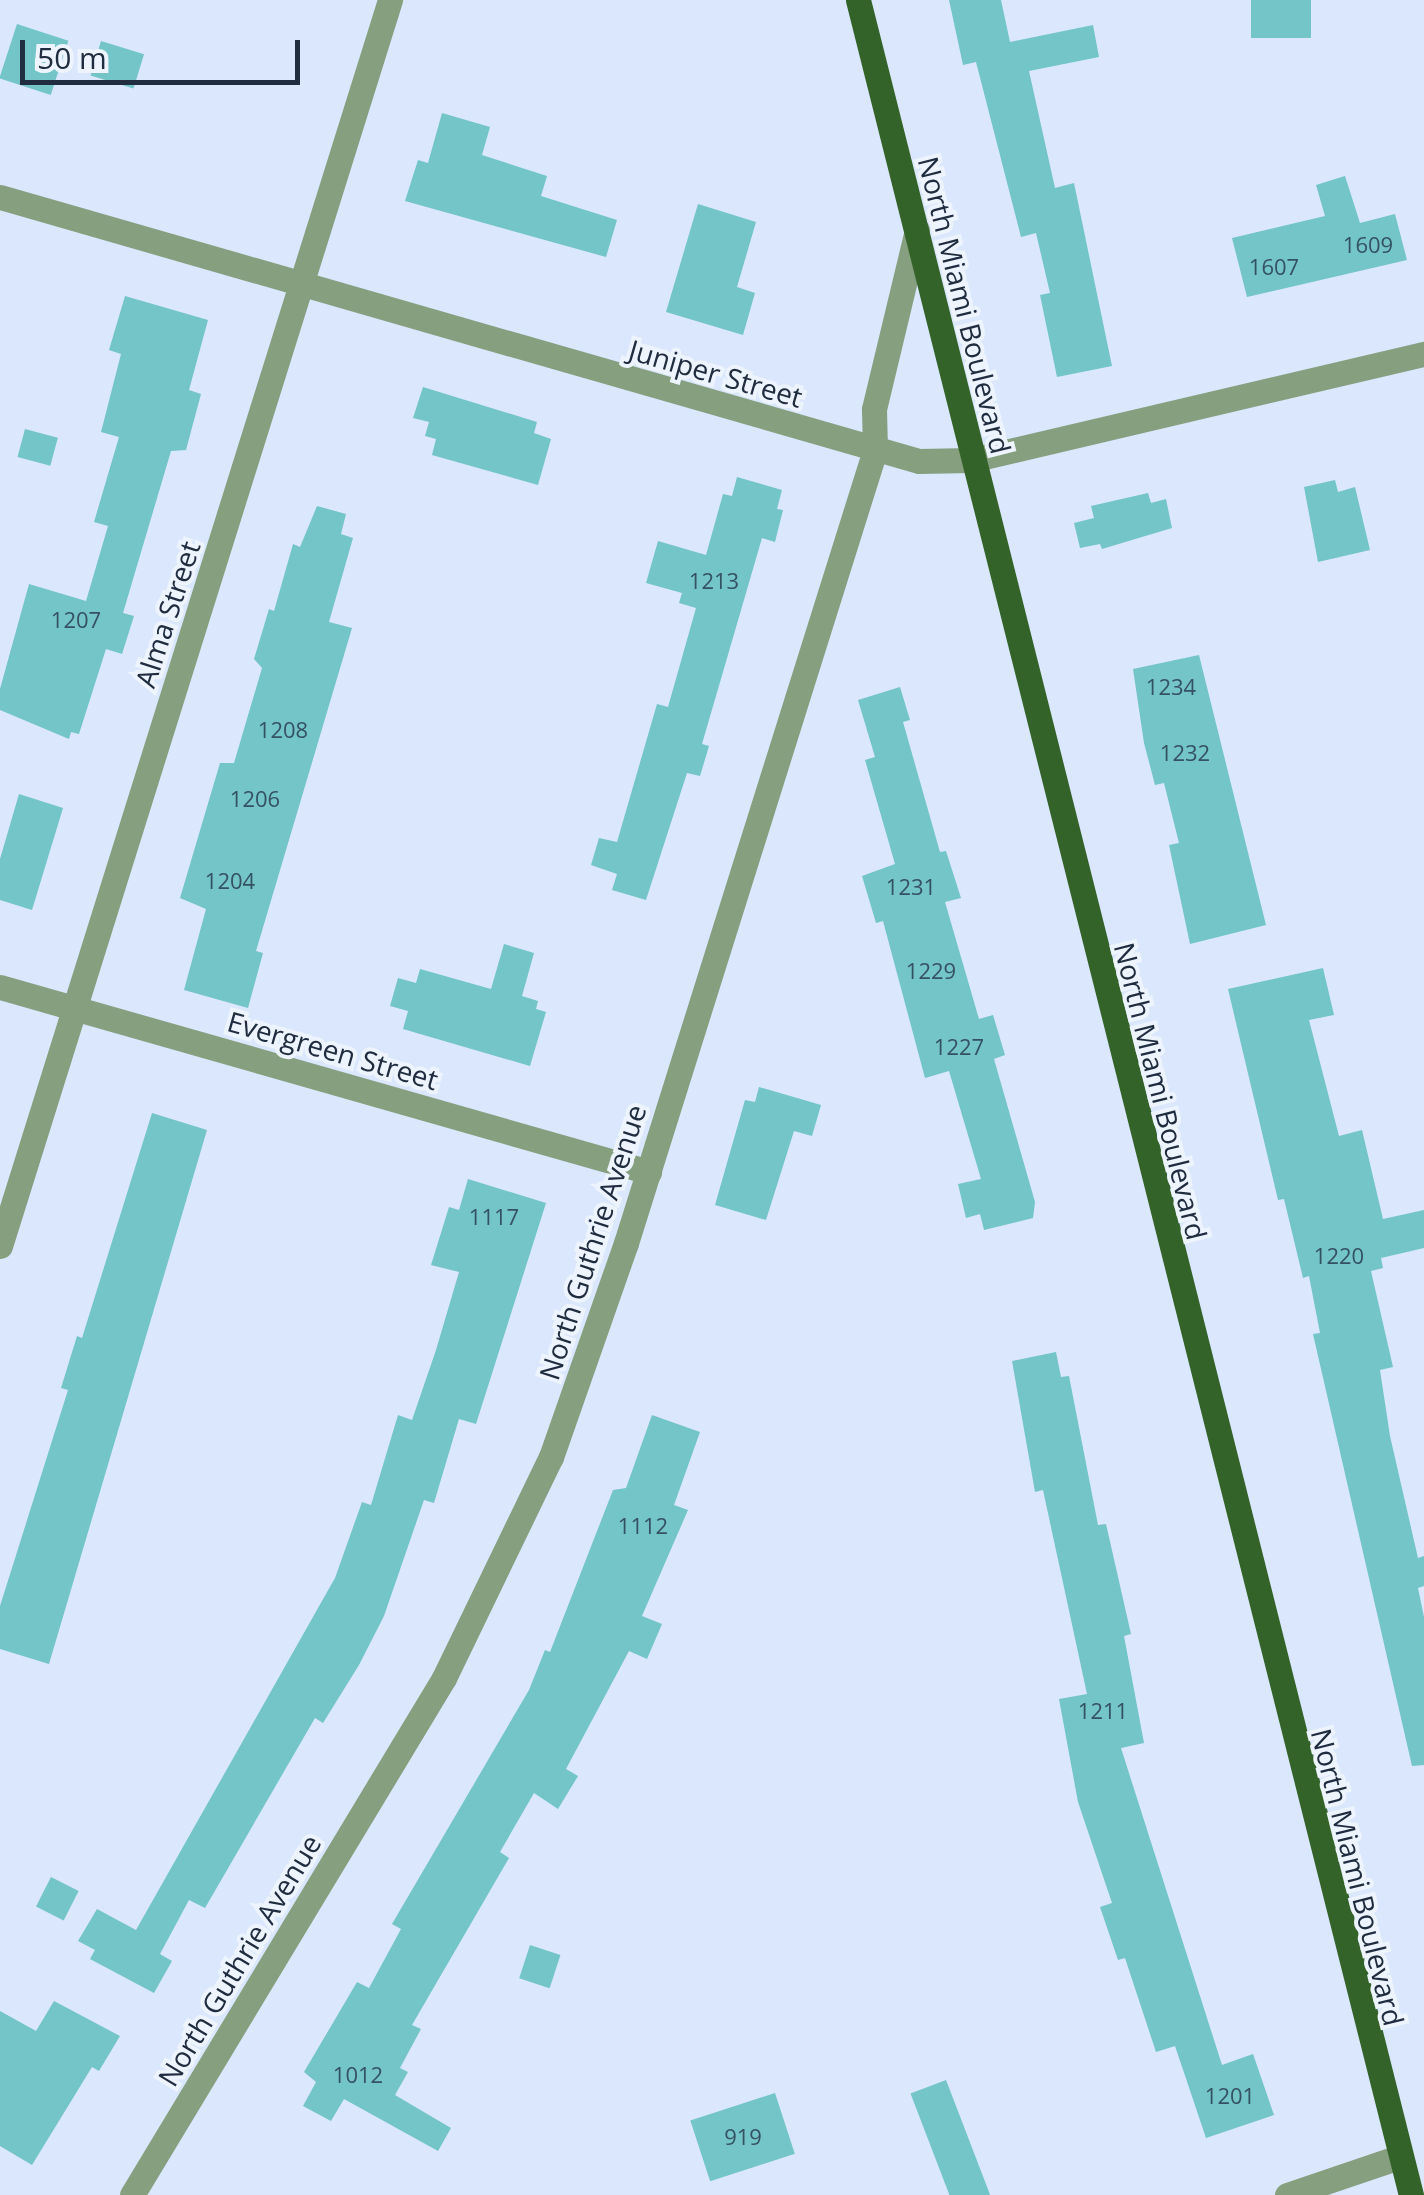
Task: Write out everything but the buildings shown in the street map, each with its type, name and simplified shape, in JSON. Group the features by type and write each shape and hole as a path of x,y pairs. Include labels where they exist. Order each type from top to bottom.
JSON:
{"main road":[{"name":"North Miami Boulevard","path":"858,0 1411,2195"}],"street":[{"name":"Alma Street","path":"0,1246 390,0"},
{"name":"Juniper Street","path":"0,197 919,461 971,460 1424,354"},
{"name":"North Guthrie Avenue","path":"132,2195 444,1678 503,1564 551,1458 649,1172 875,450 874,409 917,230"},
{"name":"Evergreen Street","path":"0,987 649,1172"},
{"path":"1287,2195 1399,2157"}]}
